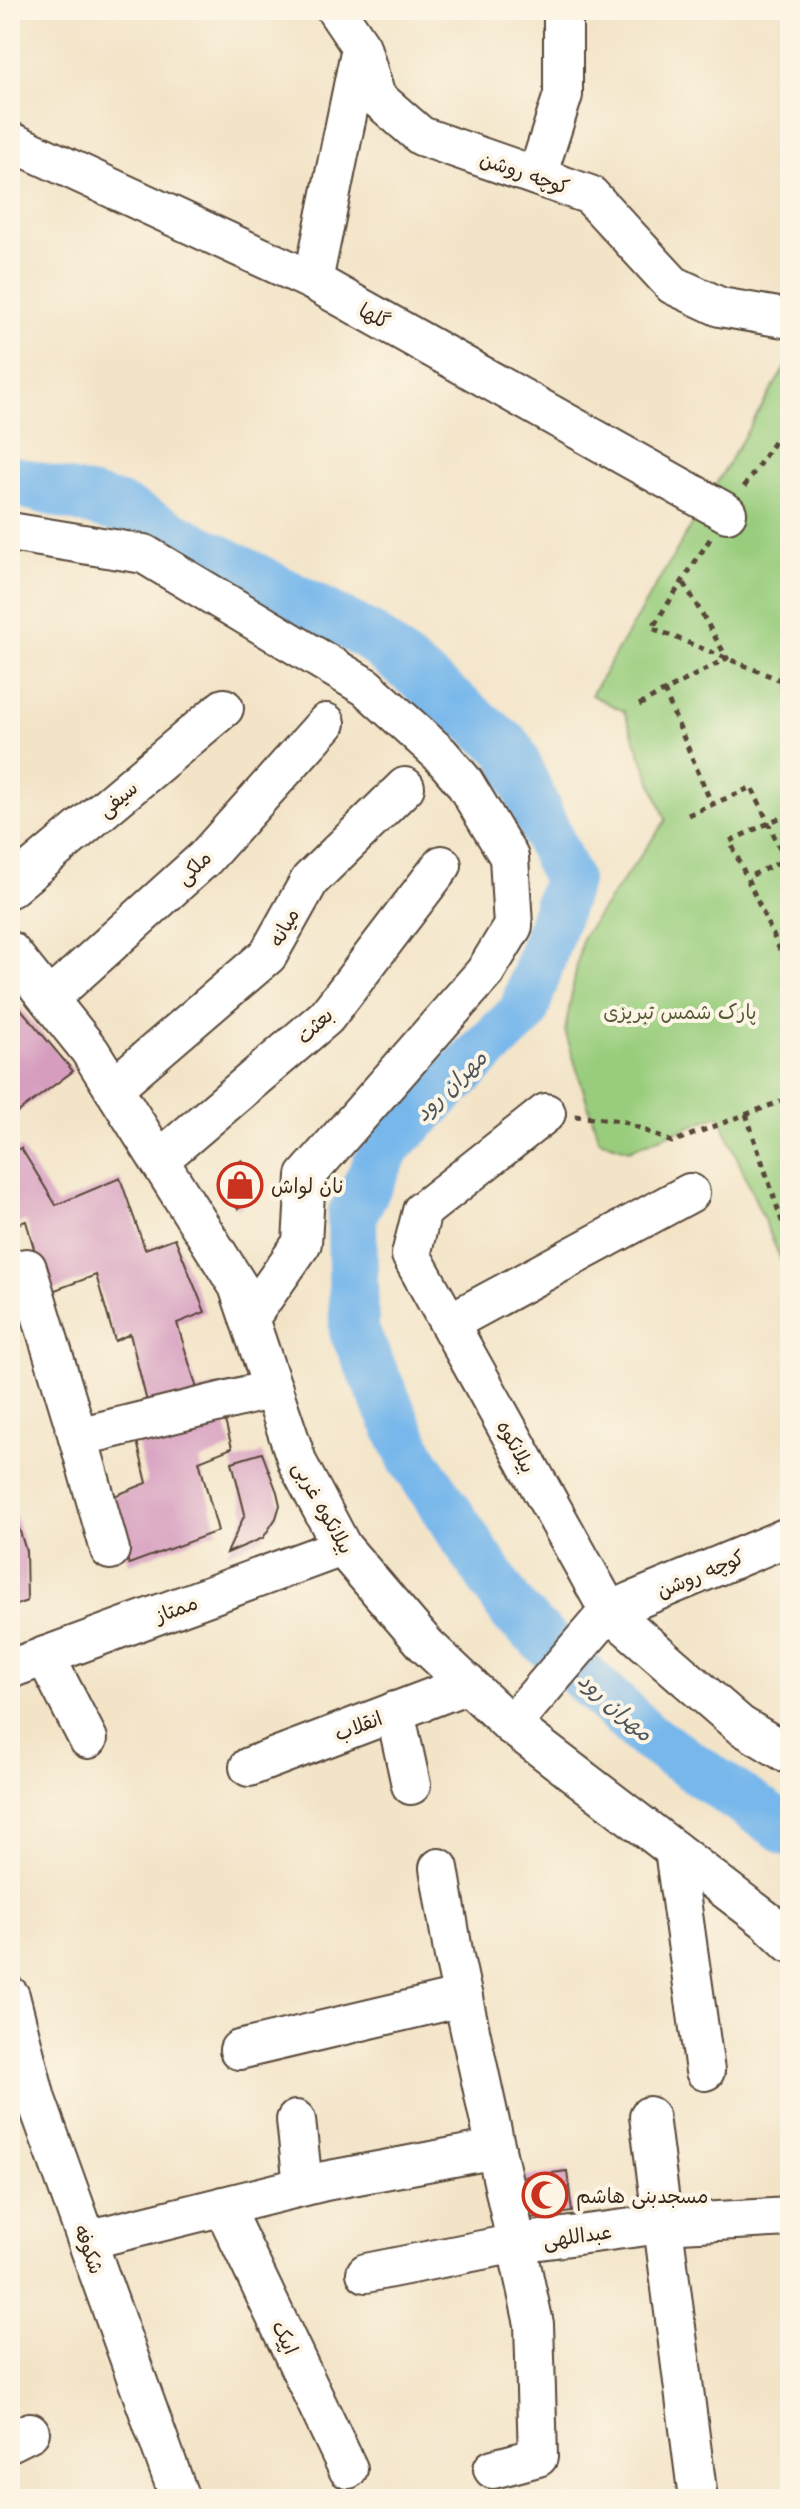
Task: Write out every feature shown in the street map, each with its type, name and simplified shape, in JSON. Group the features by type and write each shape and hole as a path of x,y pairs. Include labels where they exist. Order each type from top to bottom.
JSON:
{"street":[{"name":"کوچه روشن","path":"336,10 361,47 376,97 421,136 590,195 673,285 720,307 790,319"},
{"path":"537,176 563,95 563,10"},
{"path":"313,281 361,47"},
{"name":"گلها","path":"10,141 313,281 727,513"},
{"path":"10,532 144,554 366,687 440,754 464,782 509,857 513,926 485,972 306,1176 302,1243 249,1319"},
{"name":"سیفی","path":"10,888 224,708"},
{"name":"ملکی","path":"49,999 205,858 326,723"},
{"name":"میانه","path":"113,1088 268,955 310,880 405,787"},
{"name":"بعثت","path":"159,1160 326,1017 442,865"},
{"name":"بیلانکوه غربی","path":"10,951 90,1051 238,1286 298,1464 342,1547 426,1645 511,1725 767,1921 790,1943"},
{"name":"بیلانکوه","path":"546,1113 422,1211 411,1255 609,1611 740,1725 790,1755"},
{"path":"449,1323 690,1193"},
{"path":"10,1271 27,1268 110,1550"},
{"path":"78,1437 273,1389"},
{"name":"کوچه روشن","path":"609,1611 790,1536"},
{"name":"ممتاز","path":"27,1662 342,1547"},
{"path":"511,1725 609,1611"},
{"path":"27,1662 88,1739"},
{"name":"انقلاب","path":"249,1767 468,1684"},
{"path":"395,1711 411,1785"},
{"path":"674,1850 705,2071"},
{"path":"439,1868 463,1997 534,2324 538,2457 493,2469"},
{"name":"شکوفه","path":"10,1996 23,2103 87,2240 180,2499"},
{"path":"239,2050 463,1997"},
{"path":"649,2116 698,2499"},
{"path":"296,2120 303,2186"},
{"path":"87,2240 303,2186 496,2149"},
{"name":"اپیک","path":"223,2206 348,2469"},
{"name":"عبداللهی","path":"366,2273 517,2243 662,2224 790,2217"}],"path":[{"path":"786,424 790,431"},
{"path":"683,581 727,658"},
{"path":"652,628 790,684"},
{"path":"639,705 727,658"},
{"path":"664,691 712,805"},
{"path":"688,815 752,787 785,860 748,877"},
{"path":"790,813 730,841 790,972"},
{"path":"782,954 790,950"},
{"path":"546,1113 622,1121 672,1142 790,1098"},
{"path":"746,1114 790,1245"}],"green space":[{"name":"پارک شمس تبریزی","path":"790,359 790,1266 784,1267 719,1115 629,1150 599,1140 565,1031 582,938 666,820 624,711 591,695"}],"building":[{"path":"10,996 73,1071 17,1113 10,1105"},
{"path":"21,1148 56,1205 120,1178 145,1249 175,1238 205,1312 177,1323 198,1392 216,1386 232,1448 199,1461 218,1531 129,1564 104,1500 147,1483 129,1408 147,1402 130,1334 115,1341 96,1275 47,1293 26,1221 10,1226 10,1152"},
{"name":"نان لواش","path":"242,1160 263,1188 238,1209 217,1182"},
{"path":"262,1453 280,1505 276,1518 263,1538 227,1553 245,1514 232,1462"},
{"path":"10,1499 26,1551 27,1601 10,1607"},
{"name":"مسجدبنی هاشم","path":"567,2171 572,2212 524,2219 516,2178"}],"waterway":[{"name":"مهران رود","path":"10,480 119,508 369,636 509,748 567,880 523,1013 388,1144 352,1215 354,1331 412,1458 514,1612 647,1736 790,1832"}],"place":[{"name":"نان لواش","path":"240,1185"},
{"name":"مسجدبنی هاشم","path":"545,2195"}]}
